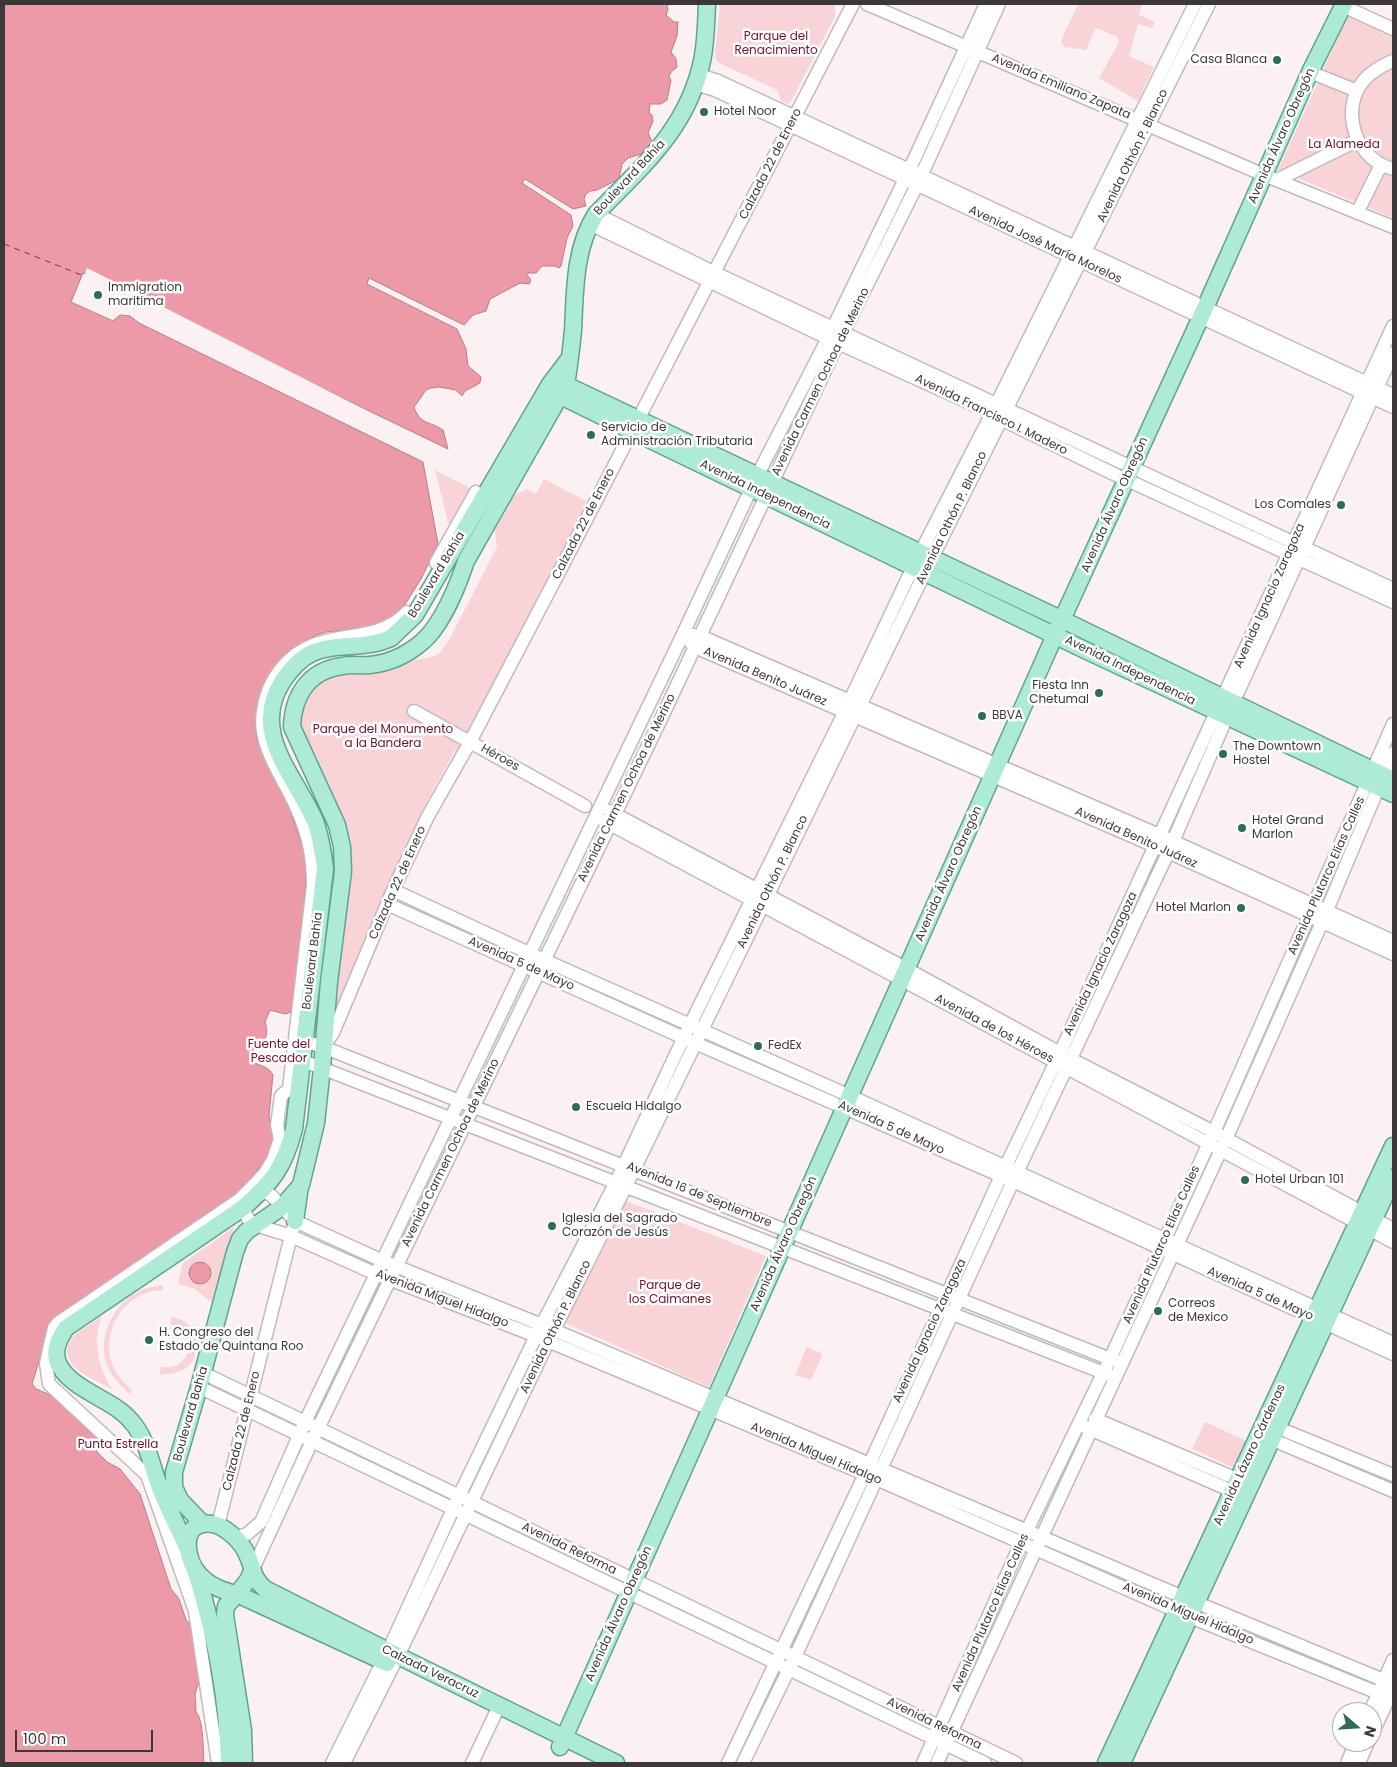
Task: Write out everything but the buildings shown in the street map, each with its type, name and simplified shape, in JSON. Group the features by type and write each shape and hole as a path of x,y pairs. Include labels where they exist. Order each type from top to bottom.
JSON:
{"main road":[{"name":"Boulevard Bahía","path":"187,1547 160,1488 141,1432 130,1419 116,1408 71,1380 64,1373 56,1356 57,1346 66,1328 243,1208 262,1191 276,1174 289,1148 294,1129 325,869 322,844 314,821 275,748 270,726 278,688 293,667 303,658 314,652 379,642 391,638 415,615 490,489 559,388 570,358 574,292 582,244 593,219 657,152 676,127 698,79 703,59 707,4"},
{"name":"Avenida Álvaro Obregón","path":"562,1743 1055,635 1203,312 1270,178 1310,72 1344,5"},
{"name":"Avenida Independencia","path":"559,388 923,563 1087,651 1170,681"},
{"name":"Boulevard Bahía","path":"210,1525 180,1500 174,1487 174,1472 240,1239 247,1231 282,1207 301,1185 316,1123 343,871 342,847 337,824 292,727 292,713 296,700 304,687 314,677 343,666 371,665 392,660 423,641 434,627 458,587 490,489"},
{"name":"Avenida Independencia","path":"923,563 1063,620 1095,636 1170,681 1382,782"},
{"path":"1087,651 1095,636"},
{"path":"325,869 343,871"},
{"name":"Avenida Lázaro Cárdenas","path":"1106,1763 1187,1606 1242,1488 1366,1221 1393,1146"},
{"name":"Avenida Lázaro Cárdenas","path":"1366,1221 1393,1178"},
{"path":"293,1229 301,1185"},
{"path":"229,1763 229,1732 214,1638 187,1547 189,1536 194,1528 210,1525 235,1538 243,1547 252,1571 248,1580 226,1606 225,1615 243,1730 244,1763"},
{"path":"195,1570 214,1587 237,1594"},
{"name":"Calzada Veracruz","path":"252,1571 258,1582 265,1588 391,1658 562,1743 593,1763"},
{"name":"Calzada Veracruz","path":"237,1594 391,1658"},
{"name":"Avenida Lázaro Cárdenas","path":"1122,1763 1187,1606"},
{"name":"Calzada Veracruz","path":"562,1743 616,1763"}],"street":[{"name":"Calzada 22 de Enero","path":"323,1047 333,1033 393,890 428,816 470,742 853,4"},
{"name":"Avenida Emiliano Zapata","path":"867,4 1270,178 1393,227"},
{"name":"Avenida Carmen Ochoa de Merino","path":"973,49 986,4"},
{"name":"Avenida Carmen Ochoa de Merino","path":"252,1571 306,1439 306,1422 376,1274 726,544 811,401 836,336 973,49 999,4"},
{"name":"Avenida Othón P. Blanco","path":"1143,123 1195,4"},
{"name":"Avenida Othón P. Blanco","path":"344,1763 391,1658 459,1496 621,1184 923,563 1143,123 1209,4"},
{"path":"1344,5 1393,29"},
{"path":"1357,213 1387,167 1366,153 1355,134 1352,112 1357,91 1370,74 1388,62 1393,62"},
{"path":"1310,72 1357,91"},
{"name":"Avenida José María Morelos","path":"698,79 718,82 793,122 1370,391 1393,408"},
{"path":"1270,178 1358,140"},
{"name":"Avenida Francisco I. Madero","path":"593,219 836,336 1296,551 1393,602"},
{"name":"Avenida Ignacio Zaragoza","path":"1064,1060 1157,841 1225,708 1370,391 1393,326"},
{"name":"Avenida Carmen Ochoa de Merino","path":"235,1538 247,1534 261,1522 306,1439 319,1428 741,551 762,486 799,394 836,336"},
{"name":"Avenida Ignacio Zaragoza","path":"1370,391 1393,353"},
{"name":"Avenida José María Morelos","path":"1370,391 1393,396"},
{"path":"799,394 811,401"},
{"path":"218,1763 195,1611 147,1476 49,1384 46,1363 54,1328 58,1324 238,1200 265,1173 274,1160 280,1139 277,1125 281,1096 289,1089 313,877 313,859 309,839 298,810 264,740 261,724 265,702 278,672 298,652 317,642 378,630 390,626 399,620 414,602 490,489"},
{"path":"726,544 741,551"},
{"name":"Avenida Francisco I. Madero","path":"1296,551 1393,589"},
{"name":"Avenida Benito Juárez","path":"683,634 1312,910 1393,954"},
{"name":"Avenida Ignacio Zaragoza","path":"743,1763 795,1657 873,1471 1036,1117 1171,847 1225,708"},
{"name":"Héroes","path":"414,711 585,806"},
{"path":"646,712 661,719"},
{"name":"Avenida Plutarco Elías Calles","path":"923,1763 934,1739 946,1730 1043,1536 1088,1424 1103,1372 1256,1038 1312,910 1382,782 1393,724"},
{"name":"Avenida Plutarco Elías Calles","path":"937,1763 946,1745 946,1730 1021,1544 1116,1377 1224,1144 1325,916 1393,753"},
{"name":"Avenida de los Héroes","path":"598,811 1224,1144 1366,1221 1393,1242"},
{"name":"Avenida 5 de Mayo","path":"393,890 541,966 1322,1316 1393,1354"},
{"name":"Avenida 5 de Mayo","path":"387,904 528,959"},
{"path":"548,915 562,922"},
{"name":"Avenida Benito Juárez","path":"1325,916 1393,941"},
{"path":"1256,1038 1268,1044"},
{"name":"Avenida 16 de Septiembre","path":"304,1041 459,1100 1122,1363"},
{"path":"486,1046 500,1052"},
{"name":"Avenida 16 de Septiembre","path":"301,1060 1116,1377"},
{"name":"Avenida Miguel Hidalgo","path":"262,1191 271,1195 282,1207 293,1229 376,1274 545,1333"},
{"path":"243,1208 248,1219 256,1225"},
{"name":"Avenida de los Héroes","path":"1366,1221 1393,1229"},
{"name":"Avenida Miguel Hidalgo","path":"256,1225 293,1229 397,1266 545,1333 713,1405 727,1403 873,1471 960,1516 1021,1544 1187,1606 1389,1691"},
{"name":"Calzada 22 de Enero","path":"210,1525 247,1410 293,1229"},
{"name":"Avenida 5 de Mayo","path":"1322,1316 1393,1342"},
{"name":"Avenida Othón P. Blanco","path":"332,1763 391,1658 472,1502 545,1333"},
{"name":"Avenida Reforma","path":"201,1380 251,1395 472,1502 776,1663 985,1763"},
{"name":"Avenida Reforma","path":"201,1380 247,1410 465,1515 795,1657 1016,1763"},
{"path":"1088,1424 1242,1488"},
{"path":"1268,1431 1393,1475"},
{"path":"1268,1431 1393,1490"},
{"name":"Avenida Ignacio Zaragoza","path":"728,1763 781,1651 873,1471"},
{"name":"Avenida Miguel Hidalgo","path":"873,1471 965,1504 1043,1536 1187,1606"},
{"path":"960,1516 965,1504"},
{"path":"1382,1709 1389,1691 1393,1660"},
{"path":"1379,1702 1389,1691"},
{"path":"472,1763 497,1710"}],"green space":[{"name":"Parque del Renacimiento","path":"720,4 835,4 835,16 792,100 788,104 781,101 777,90 716,60 715,51"},
{"path":"1078,4 1142,4 1139,15 1155,22 1152,28 1138,24 1129,56 1154,67 1138,101 1099,78 1119,42 1117,37 1096,28 1086,50 1064,47 1061,41"},
{"name":"La Alameda","path":"1350,11 1393,28 1393,218 1278,170"},
{"path":"435,470 472,489 450,530"},
{"name":"Parque del Monumento a la Bandera","path":"544,479 586,501 583,507 594,513 470,757 455,750 421,813 344,1001 338,1005 335,1004 350,849 345,820 298,721 306,694 327,676 432,657 439,654 449,640 497,547 495,530 515,494 528,489 536,494"},
{"name":"Parque de los Caimanes","path":"626,1201 766,1256 709,1387 565,1323"},
{"path":"234,1227 212,1303 195,1289 178,1284 183,1263"},
{"path":"163,1285 163,1290 146,1293 134,1299 119,1314 114,1324 109,1344 110,1355 113,1366 119,1376 132,1390 129,1394 109,1370 104,1346 106,1334 110,1322 124,1302 144,1289"},
{"path":"172,1316 185,1323 193,1331 196,1340 195,1355 189,1366 184,1369 172,1374 159,1374 161,1367 171,1367 179,1364 185,1358 188,1351 188,1343 185,1336 179,1329 170,1324"},
{"path":"101,1317 97,1336 98,1355 103,1372 112,1389 77,1369 70,1362 67,1354 68,1345 75,1335"},
{"path":"807,1347 823,1354 811,1380 795,1375"},
{"path":"1205,1422 1247,1441 1234,1468 1192,1449"}],"shaded area":[{"path":"4,4 667,4 666,15 674,22 678,22 677,36 671,52 676,59 677,67 671,72 669,77 671,80 667,100 661,104 650,104 649,113 652,115 653,121 648,133 652,142 641,154 628,158 622,164 619,179 597,190 590,191 584,199 586,206 573,209 525,179 522,183 571,215 573,226 567,238 559,268 555,266 542,266 536,273 528,273 527,275 531,280 529,284 520,283 490,299 486,311 473,315 464,325 369,278 367,284 457,329 466,349 468,366 481,377 480,383 465,391 462,396 456,390 439,387 426,390 414,407 422,420 443,430 448,449 83,273 71,302 113,321 120,315 130,316 139,323 423,462 438,544 421,579 402,609 394,617 371,628 326,632 316,635 294,648 268,675 259,700 255,725 257,740 285,796 303,848 306,869 299,965 292,1012 285,1014 270,1010 265,1022 266,1038 254,1048 250,1061 266,1068 273,1075 269,1116 273,1139 271,1151 249,1182 216,1211 51,1322 32,1384 36,1389 53,1396 96,1436 98,1439 95,1447 97,1452 107,1462 120,1469 140,1494 171,1589 179,1599 186,1620 195,1628 201,1675 195,1694 196,1712 202,1729 204,1763 4,1763"},
{"path":"196,1262 204,1262 211,1269 211,1277 204,1284 196,1284 189,1277 189,1269"}],"pier":[{"path":"87,268 442,449 84,276"}],"ferry route":[{"path":"4,244 84,276"}],"place":[{"name":"Casa Blanca","path":"1277,60"},
{"name":"Hotel Noor","path":"704,112"},
{"name":"Immigration maritima","path":"98,295"},
{"name":"Servicio de Administración Tributaria","path":"591,435"},
{"name":"Los Comales","path":"1341,505"},
{"name":"Fiesta Inn Chetumal","path":"1099,693"},
{"name":"BBVA","path":"982,716"},
{"name":"The Downtown Hostel","path":"1223,754"},
{"name":"Hotel Grand Marlon","path":"1242,828"},
{"name":"Hotel Marlon","path":"1241,908"},
{"name":"FedEx","path":"758,1046"},
{"name":"Escuela Hidalgo","path":"576,1107"},
{"name":"Hotel Urban 101","path":"1245,1180"},
{"name":"Iglesia del Sagrado Corazón de Jesús","path":"552,1226"},
{"name":"Correos de Mexico","path":"1158,1311"},
{"name":"H. Congreso del Estado de Quintana Roo","path":"149,1340"}],"park label":[{"name":"Fuente del Pescador","path":"279,1052"},
{"name":"Punta Estrella","path":"118,1445"}]}
